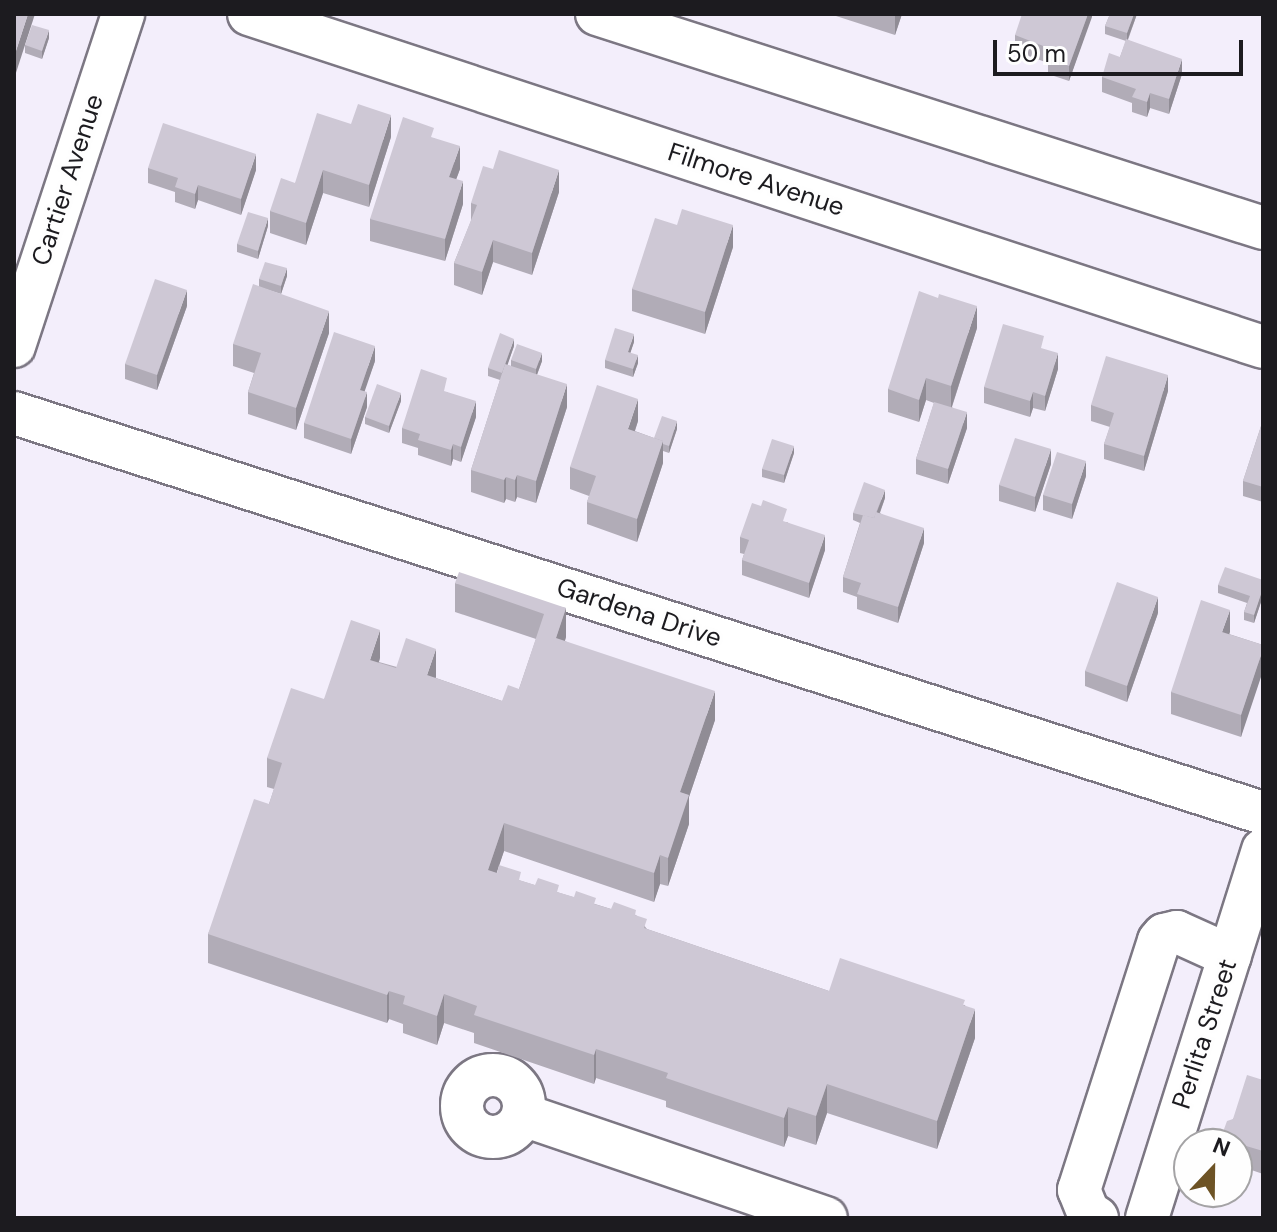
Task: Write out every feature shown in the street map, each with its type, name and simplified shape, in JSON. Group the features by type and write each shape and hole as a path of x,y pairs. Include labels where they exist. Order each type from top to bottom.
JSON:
{"street":[{"name":"Cartier Avenue","path":"14,346 123,14"},
{"name":"Filmore Avenue","path":"249,14 1263,347"},
{"path":"597,14 1263,228"},
{"name":"Gardena Drive","path":"14,413 1263,813"},
{"name":"Perlita Street","path":"1147,1218 1263,850"},
{"path":"1097,1218 1088,1212 1079,1190 1159,941 1170,932 1177,932 1230,956"},
{"path":"523,1115 826,1218"}],"building":[{"path":"14,14 28,14 14,57"},
{"path":"1022,14 1088,14 1069,66 1048,58 1051,49 1015,35"},
{"path":"1110,14 1134,14 1127,33 1105,26"},
{"path":"32,25 49,30 42,51 25,45"},
{"path":"1126,39 1182,59 1169,99 1150,93 1147,102 1132,97 1136,89 1102,77 1109,53 1120,57"},
{"path":"358,104 391,115 369,185 323,170 306,223 270,211 281,178 295,183 317,113 351,124"},
{"path":"403,117 434,128 431,137 460,146 449,177 463,181 445,239 370,219"},
{"path":"163,123 256,154 241,199 198,185 195,194 175,187 178,178 148,168"},
{"path":"499,150 559,170 532,253 493,240 482,272 454,263 477,205 471,203 483,166 493,169"},
{"path":"682,209 733,225 705,312 632,289 655,218 677,225"},
{"path":"248,212 268,218 258,251 237,244"},
{"path":"265,262 287,268 281,286 259,279"},
{"path":"155,279 187,290 157,375 125,364"},
{"path":"253,284 329,311 296,408 248,392 261,353 233,344"},
{"path":"919,291 977,306 951,386 926,378 919,400 888,389"},
{"path":"1003,324 1044,336 1041,348 1058,353 1045,396 1033,392 1030,401 984,387"},
{"path":"615,328 634,334 628,352 638,355 633,369 605,360"},
{"path":"334,332 375,346 360,390 367,392 351,439 304,423"},
{"path":"500,333 514,339 502,373 488,368"},
{"path":"517,344 542,353 536,369 511,360"},
{"path":"1106,356 1168,375 1144,456 1104,444 1114,413 1091,405"},
{"path":"505,364 567,384 536,481 517,475 515,480 506,477 504,480 471,470"},
{"path":"421,369 447,378 444,391 476,401 461,447 453,444 451,450 418,440 420,434 402,428"},
{"path":"377,384 401,393 389,426 365,417"},
{"path":"597,385 638,399 628,429 663,441 637,519 587,502 596,476 570,467"},
{"path":"934,402 967,412 948,469 916,459"},
{"path":"662,416 677,421 669,446 654,438"},
{"path":"1263,420 1263,487 1243,481"},
{"path":"1015,438 1051,449 1035,497 999,485"},
{"path":"772,439 794,446 784,475 762,469"},
{"path":"1057,452 1086,461 1072,504 1043,495"},
{"path":"864,482 885,490 874,518 853,513"},
{"path":"763,500 787,509 783,521 825,535 809,583 742,560 749,540 740,537 752,503 761,506"},
{"path":"876,512 924,528 898,607 857,594 861,583 843,577 863,515 874,518"},
{"path":"1225,567 1263,580 1254,615 1244,612 1250,596 1218,585"},
{"path":"459,572 566,608 556,638 715,691 680,792 689,795 668,858 660,855 654,873 504,823 488,870 497,873 499,865 521,872 519,880 535,885 538,878 559,885 557,892 574,897 576,891 596,898 594,904 611,909 614,902 636,910 635,915 647,919 644,928 829,991 840,958 965,1000 963,1005 975,1009 937,1121 827,1084 816,1116 788,1107 784,1118 666,1078 668,1073 596,1049 594,1055 474,1015 477,1006 444,994 437,1016 403,1004 405,996 389,991 387,995 208,934 254,799 269,804 282,763 267,758 291,688 324,699 351,620 380,630 370,660 396,668 406,638 436,649 427,675 502,701 508,685 519,689 544,614 455,583"},
{"path":"1117,582 1158,597 1127,686 1085,671"},
{"path":"1201,600 1230,610 1222,632 1263,645 1241,715 1171,692"},
{"path":"1247,1075 1263,1080 1263,1151 1253,1148 1253,1128 1224,1128 1227,1121 1233,1119"}]}
